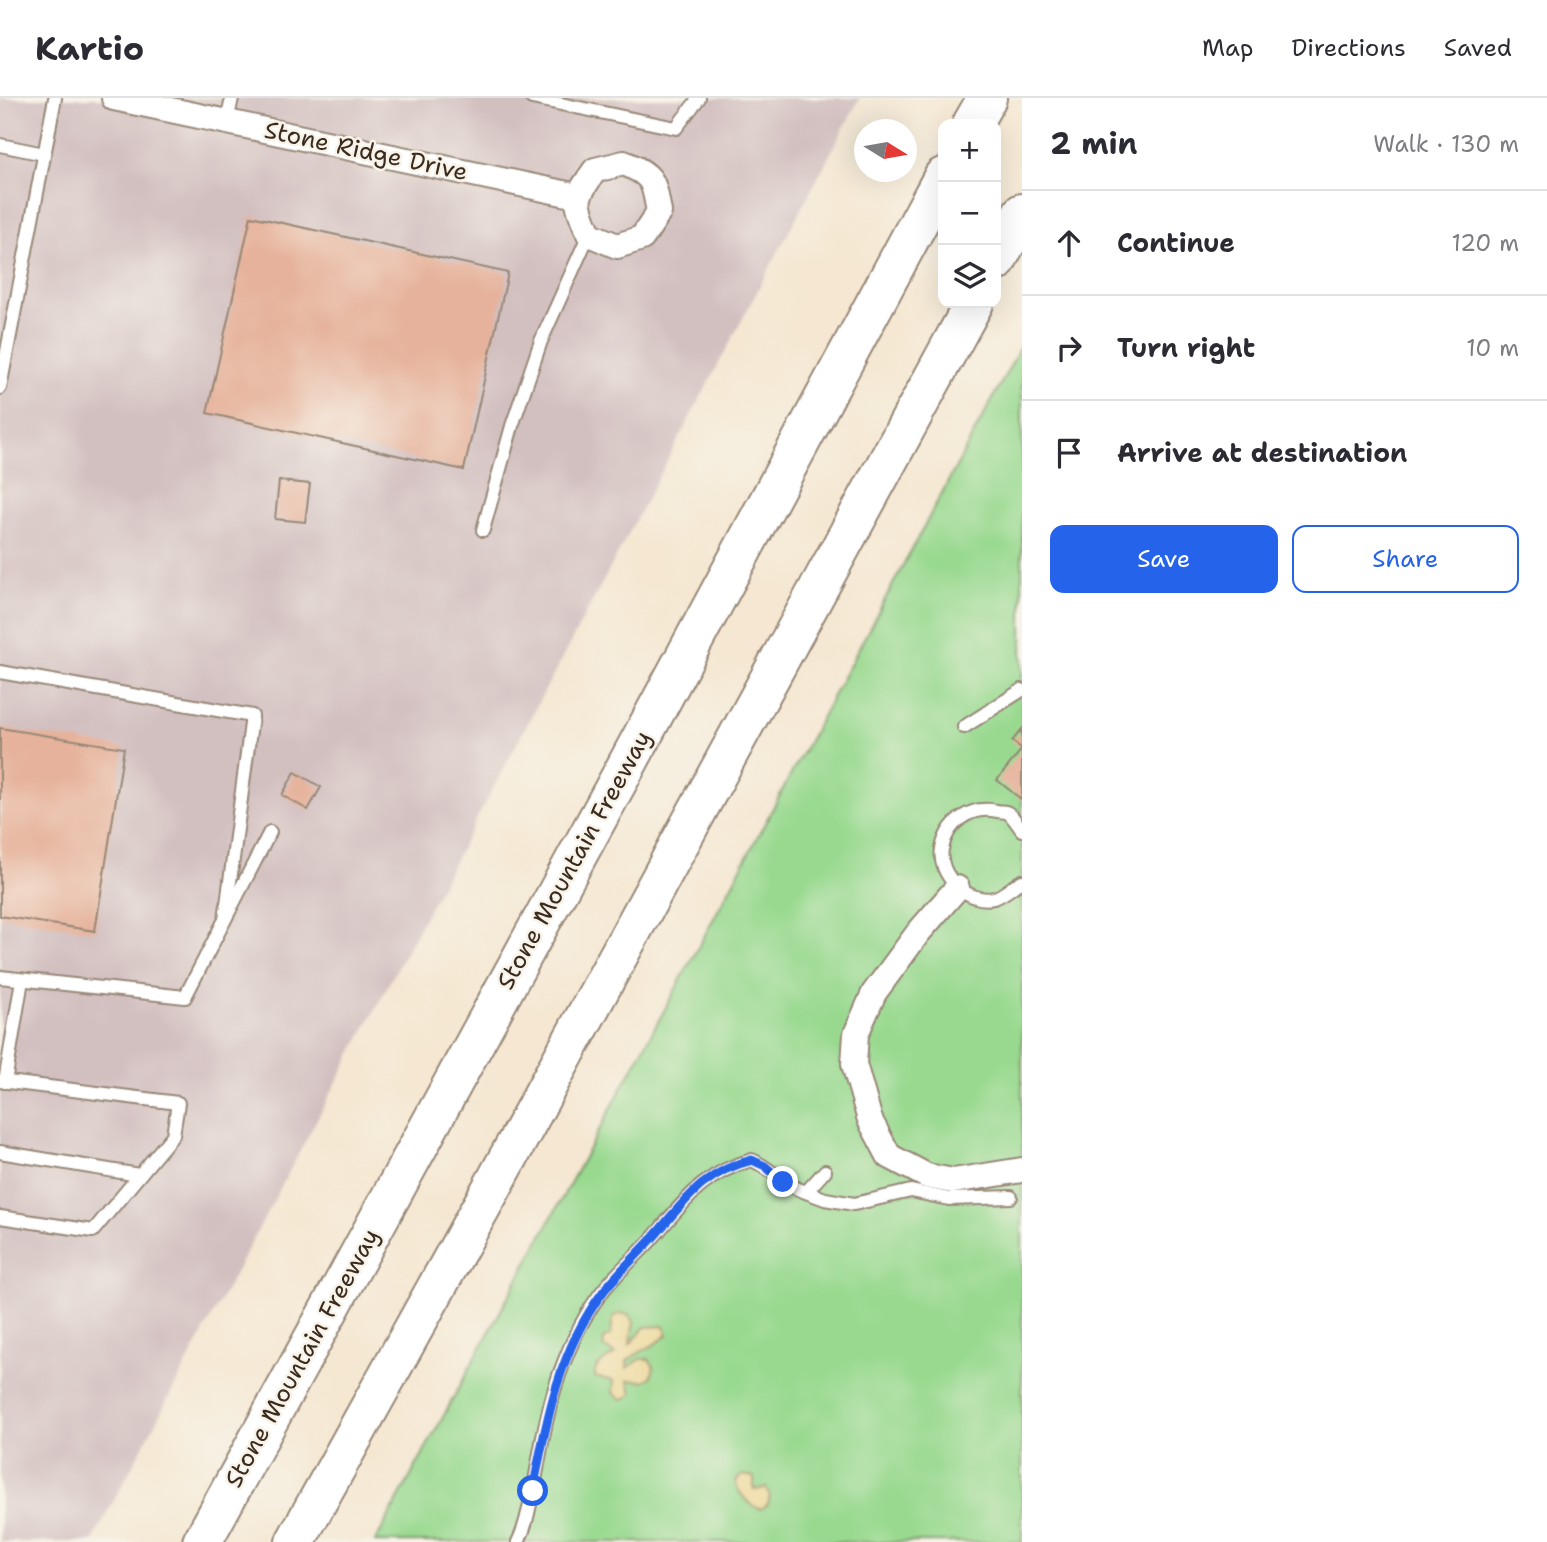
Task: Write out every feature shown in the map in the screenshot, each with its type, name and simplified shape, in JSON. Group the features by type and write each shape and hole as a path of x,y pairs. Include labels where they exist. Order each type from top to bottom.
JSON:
{"highway":[{"path":"975,119 987,98"},
{"name":"Stone Mountain Freeway","path":"202,1542 940,182"},
{"path":"1001,253 1022,214"},
{"path":"296,1542 508,1159 971,308"}],"street":[{"name":"Stone Ridge Drive","path":"114,98 230,110 578,196"},
{"path":"624,163 644,172 653,183 659,212 642,238 617,246 589,234 576,202 578,196 595,170 624,163"},
{"path":"957,888 918,933 874,993 856,1034 854,1065 870,1120 889,1156 926,1176 953,1181 1022,1170"}],"lane":[{"path":"0,388 55,98"},
{"path":"532,98 676,128 699,98"},
{"path":"0,145 44,154"},
{"path":"483,530 512,426 541,341 589,234"},
{"path":"0,672 252,716 225,919"},
{"path":"964,727 1022,690"},
{"path":"1022,830 1008,813 985,808 970,811 950,827 942,850 943,865 957,888 969,895 995,898 1022,881"},
{"path":"0,978 185,997 270,832"},
{"path":"0,1217 93,1231 173,1135 178,1103 2,1082 22,980"},
{"path":"0,1152 139,1175"},
{"path":"518,1542 527,1518 541,1447 564,1362 588,1315 613,1279 704,1182 723,1169 752,1160 765,1166 795,1189 825,1199 854,1204 911,1191 948,1199 1011,1196"},
{"path":"806,1192 825,1171"}],"shaded area":[{"path":"0,98 860,98 92,1542 0,1542"}],"green space":[{"path":"1022,344 1022,1542 375,1542 678,985"}],"sand":[{"path":"621,1313 629,1315 634,1322 630,1344 645,1327 663,1326 668,1334 627,1361 627,1368 641,1359 649,1359 654,1367 651,1377 644,1381 628,1380 632,1392 629,1397 621,1399 613,1393 614,1381 595,1377 595,1373 601,1363 615,1354 603,1347 604,1339 611,1334 613,1317"},
{"path":"742,1475 754,1477 754,1490 766,1488 770,1496 768,1504 761,1509 749,1502 738,1490 736,1481"}],"building":[{"path":"251,216 508,273 464,470 207,413"},
{"path":"279,481 310,484 305,522 275,519"},
{"path":"0,728 124,748 95,931 0,916"},
{"path":"1022,729 1022,749 1012,741"},
{"path":"1022,749 1022,800 997,780"},
{"path":"295,772 321,787 308,810 282,795"}],"route":[{"path":"533,1491 550,1409 564,1362 600,1295 687,1198 723,1169 752,1160 765,1166 783,1182"}]}
